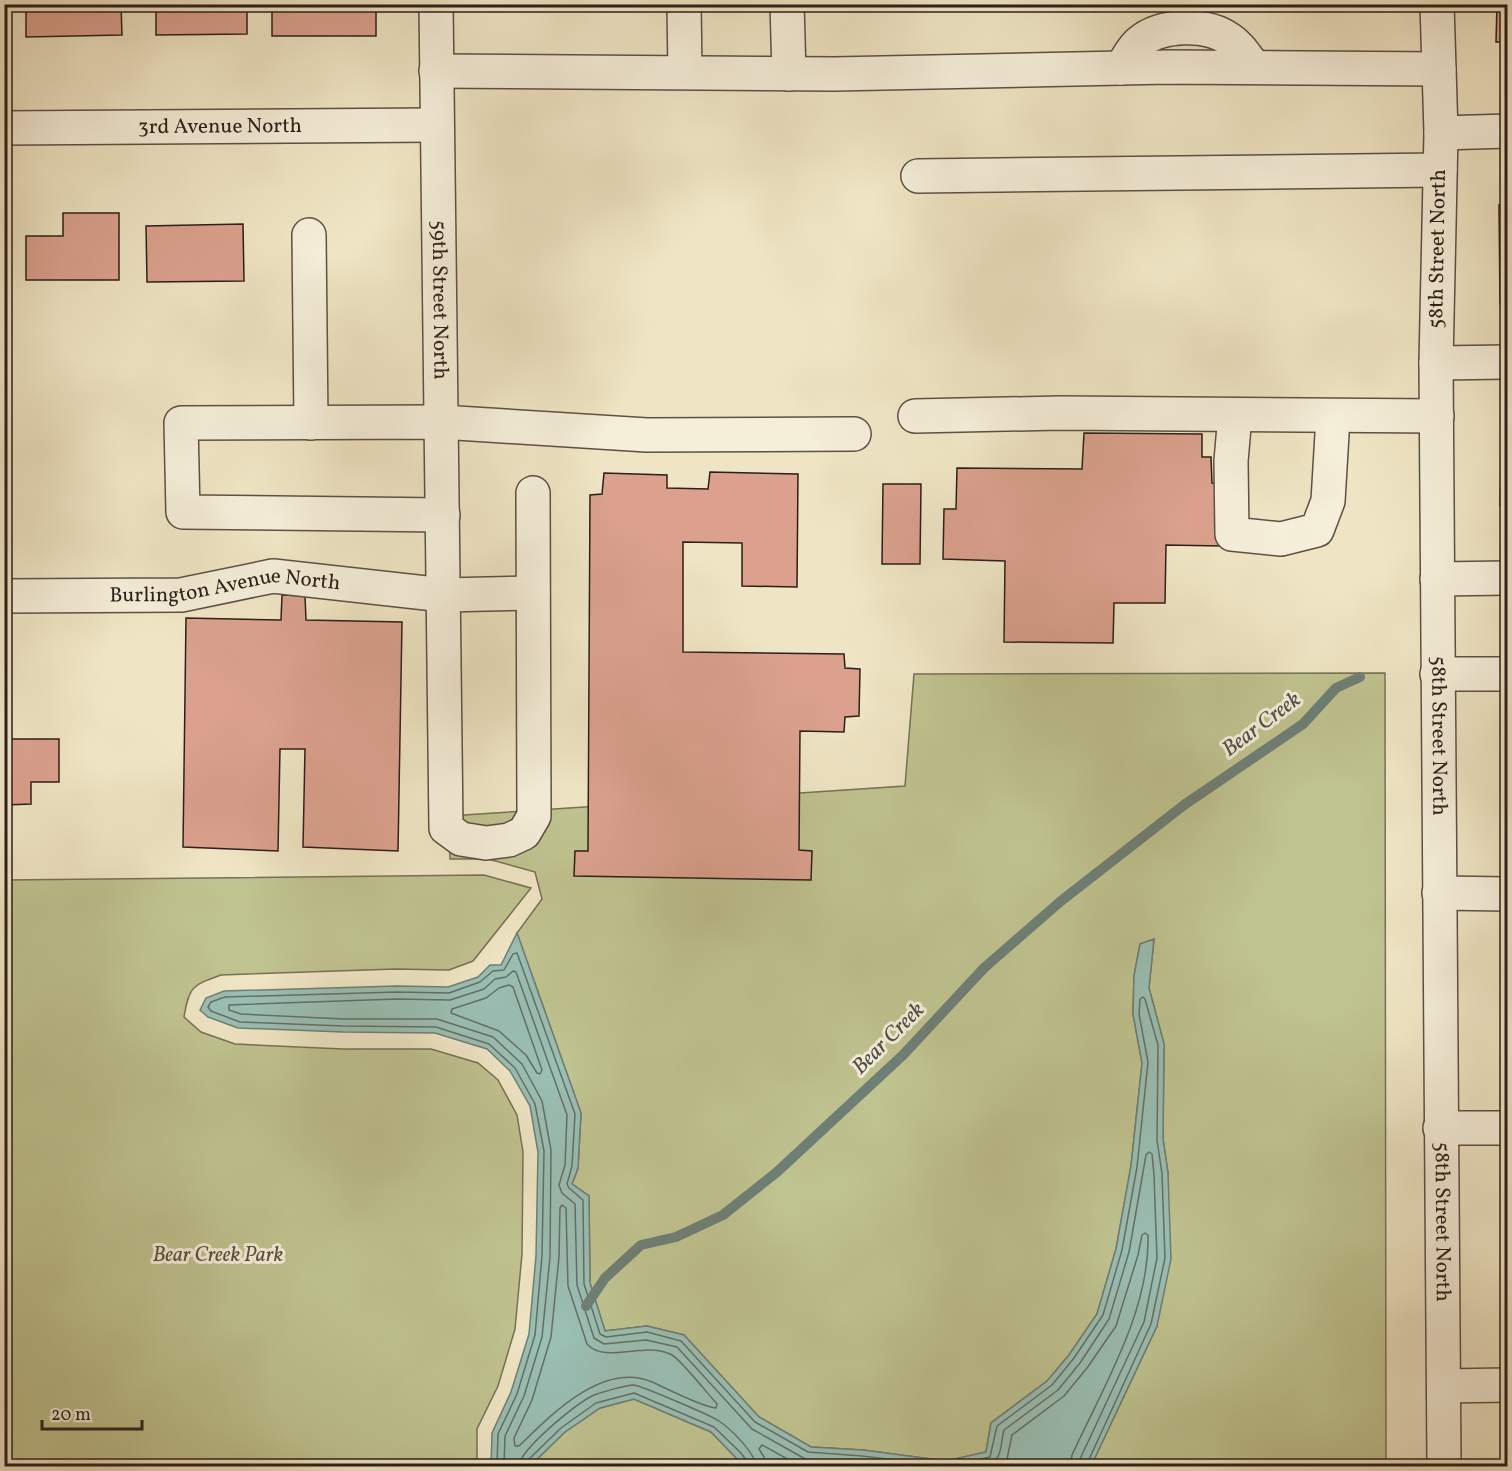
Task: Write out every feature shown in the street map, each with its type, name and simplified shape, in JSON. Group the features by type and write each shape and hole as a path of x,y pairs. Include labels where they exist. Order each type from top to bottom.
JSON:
{"street":[{"name":"59th Street North","path":"436,4 446,828 461,839 486,843 509,840 524,832 534,816 533,593"},
{"path":"684,4 685,72"},
{"path":"787,4 789,74"},
{"name":"58th Street North","path":"1437,4 1441,133 1436,363 1444,1467"},
{"path":"436,71 789,74 1121,68 1439,69"},
{"name":"3rd Avenue North","path":"4,128 436,125"},
{"path":"1441,133 1508,131"},
{"path":"918,176 1440,170"},
{"path":"309,235 311,423"},
{"path":"1436,363 1508,362"},
{"path":"915,416 1060,413 1333,417 1437,416"},
{"path":"1235,415 1231,461 1232,534 1281,540 1317,530 1325,513 1328,501 1333,417"},
{"path":"443,515 183,512 181,423 441,422 647,435 854,434"},
{"path":"533,493 533,593"},
{"name":"Burlington Avenue North","path":"4,596 181,595 273,576 444,595 533,593"},
{"path":"1437,579 1508,578"},
{"path":"1437,674 1508,674"},
{"path":"1439,893 1508,894"},
{"path":"1440,1128 1508,1128"},
{"path":"1444,1386 1508,1385"}],"green space":[{"path":"1385,673 1386,1466 1091,1466 1157,1326 1168,1173 1163,1139 1164,1044 1149,988 1154,939 1140,944 1134,976 1133,1014 1142,1063 1131,1166 1116,1249 1097,1314 1069,1355 1047,1381 991,1423 986,1452 946,1461 863,1450 811,1447 759,1417 684,1335 647,1326 605,1331 590,1283 589,1196 572,1184 578,1168 581,1113 517,933 542,899 535,872 488,859 450,859 449,816 905,786 914,674"},
{"name":"Bear Creek Park","path":"484,875 531,888 473,961 449,970 396,969 221,975 204,981 194,988 188,999 184,1017 201,1032 235,1044 343,1049 431,1049 478,1063 498,1080 517,1115 523,1152 522,1254 515,1329 498,1386 477,1429 477,1466 5,1466 5,880"},
{"path":"634,1399 711,1432 744,1466 530,1466 565,1432 600,1408"}],"water":[{"path":"517,933 581,1113 578,1168 572,1184 589,1196 590,1283 605,1331 647,1326 684,1335 759,1417 811,1447 863,1450 946,1461 986,1452 991,1423 1047,1381 1069,1355 1097,1314 1116,1249 1131,1166 1142,1063 1133,1014 1134,976 1140,944 1154,939 1149,988 1164,1044 1163,1139 1168,1173 1171,1259 1157,1326 1091,1466 744,1466 711,1432 634,1399 600,1408 565,1432 530,1466 491,1466 492,1433 511,1392 529,1334 536,1256 538,1152 530,1106 510,1071 487,1049 435,1033 238,1028 208,1017 200,1010 206,998 224,991 397,986 448,987 478,977 490,965 501,965"}],"building":[{"path":"26,4 121,4 122,35 26,37"},
{"path":"156,4 247,4 247,34 156,35"},
{"path":"272,4 376,4 376,36 272,36"},
{"path":"1175,4 1199,4 1199,21 1176,21"},
{"path":"1497,4 1508,4 1508,42 1496,42"},
{"path":"1499,205 1508,205 1508,304 1500,304"},
{"path":"63,213 119,213 119,280 26,280 26,236 63,236"},
{"path":"243,224 244,281 147,282 146,226"},
{"path":"1502,415 1508,415 1508,506 1500,506"},
{"path":"1084,433 1202,434 1202,457 1211,457 1212,483 1223,484 1222,546 1166,545 1165,603 1114,603 1113,643 1004,642 1005,561 943,559 944,509 956,509 957,468 1082,469"},
{"path":"710,472 798,474 797,587 742,586 742,543 683,542 683,652 844,654 845,668 860,669 859,716 845,717 844,732 800,731 799,850 812,851 811,880 574,876 575,851 588,851 590,495 602,494 604,473 667,475 667,488 708,489"},
{"path":"883,484 921,484 920,564 882,564"},
{"path":"282,595 305,596 306,620 402,622 398,851 303,847 305,749 280,749 278,851 183,847 186,618 281,620"},
{"path":"1504,736 1508,736 1508,816 1502,815"},
{"path":"4,739 59,739 59,782 31,782 31,804 4,805"}],"waterway":[{"name":"Bear Creek","path":"586,1306 605,1278 641,1245 676,1237 723,1215 777,1172 903,1055 984,968 1061,901 1184,805 1303,724 1336,688 1360,677"}]}
